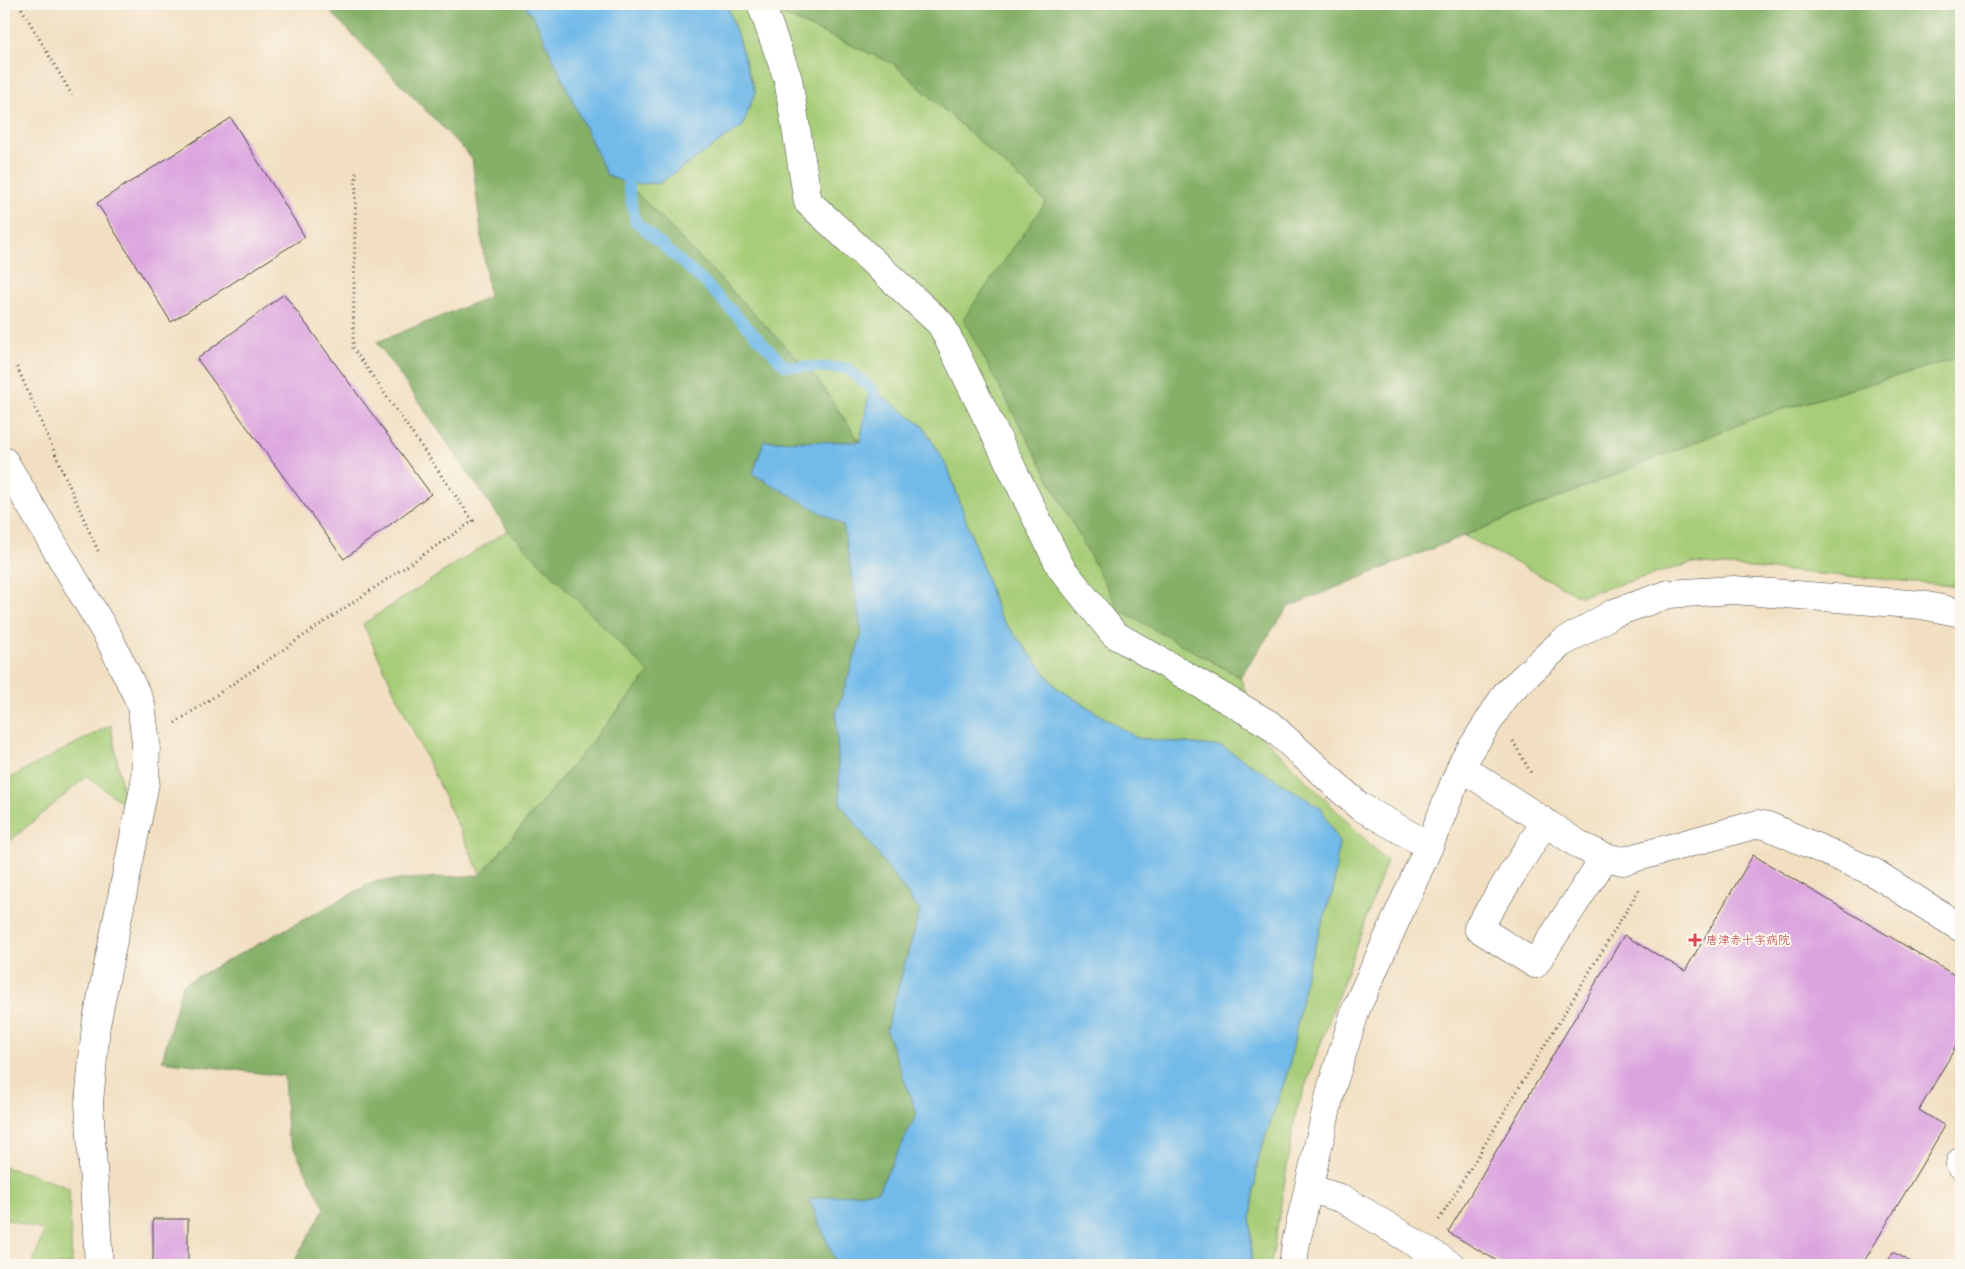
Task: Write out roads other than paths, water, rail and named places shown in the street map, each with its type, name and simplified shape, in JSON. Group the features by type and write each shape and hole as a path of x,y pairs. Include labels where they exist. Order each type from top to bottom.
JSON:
{"street":[{"path":"761,4 788,79 808,202 941,324 1061,568 1114,634 1269,724 1359,806 1429,846"},
{"path":"4,461 110,638 141,704 146,742 145,783 96,1026 89,1103 99,1265"},
{"path":"1293,1265 1296,1242 1332,1086 1356,1009 1429,846 1461,767 1506,694 1560,644 1614,613 1669,594 1734,590 1922,605 1961,613"},
{"path":"1461,767 1581,846 1605,857 1623,861 1758,824 1768,826 1873,872 1961,928"},
{"path":"1546,822 1478,928 1535,964 1605,857"},
{"path":"1961,1161 1961,1165"},
{"path":"1309,1188 1343,1199 1451,1265"}],"water":[{"path":"523,4 727,4 755,92 743,126 660,183 628,184 607,175 535,19"},
{"path":"870,387 923,426 948,468 999,615 1057,688 1137,738 1223,747 1321,808 1339,843 1333,890 1307,970 1289,1068 1258,1158 1251,1220 1251,1265 837,1265 809,1199 878,1191 917,1114 886,1030 920,911 840,803 836,714 862,634 843,525 753,474 764,441 860,442"}],"waterway":[{"path":"627,169 635,221 704,282 785,366 847,368 870,387 877,400"}],"place":[{"name":"唐津赤十字病院","path":"1695,940"}]}
